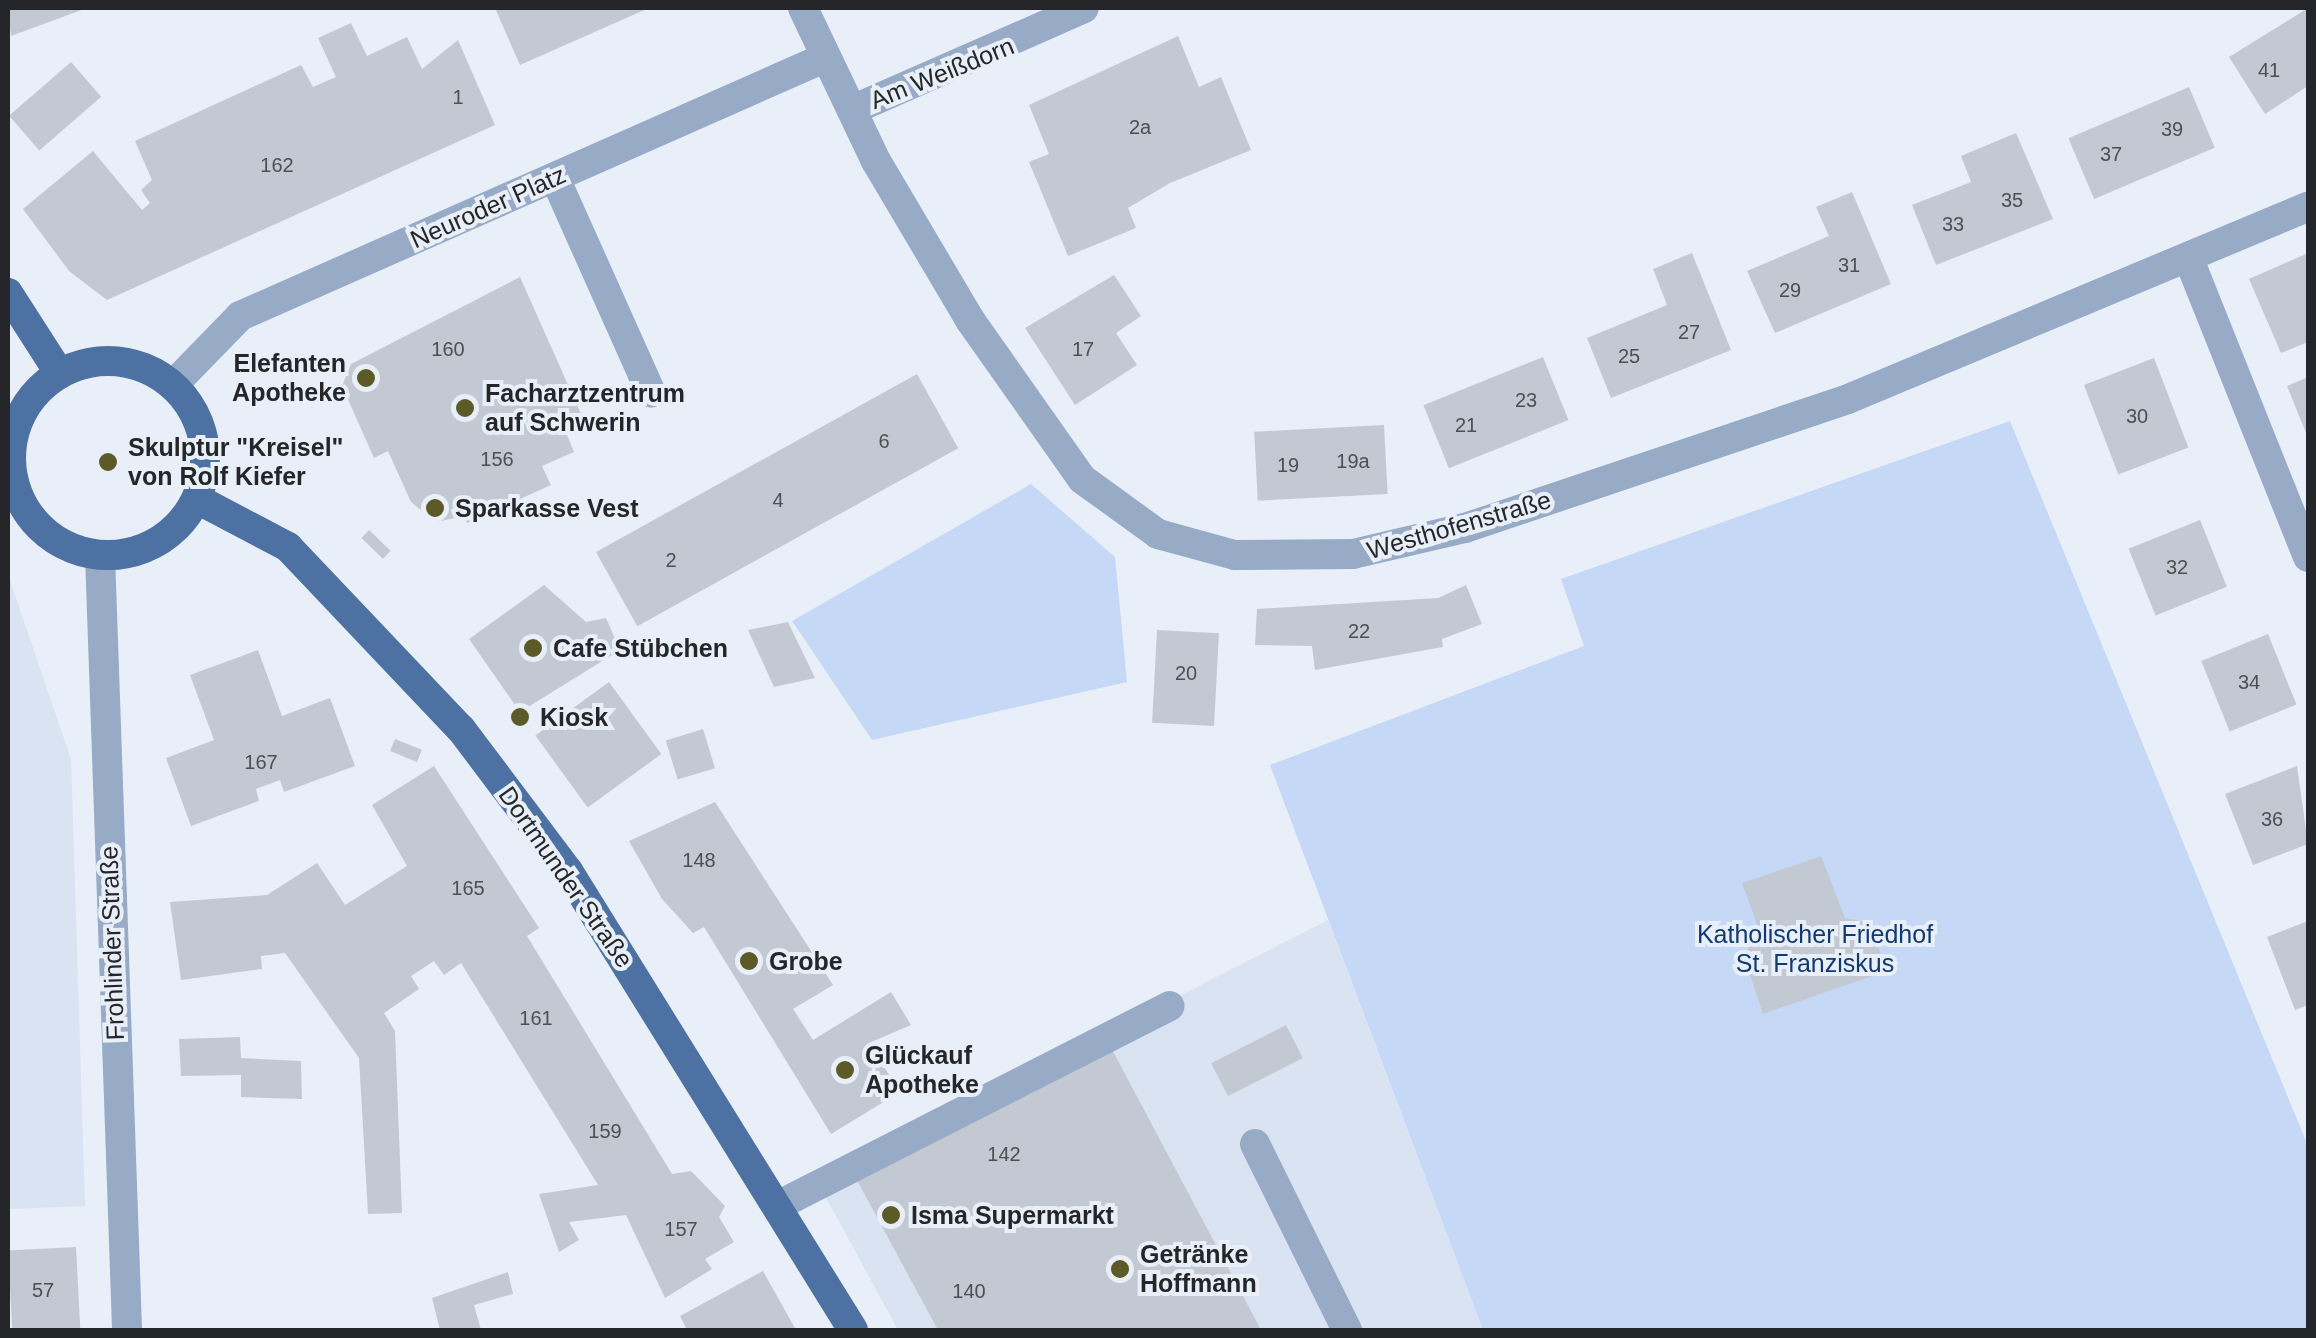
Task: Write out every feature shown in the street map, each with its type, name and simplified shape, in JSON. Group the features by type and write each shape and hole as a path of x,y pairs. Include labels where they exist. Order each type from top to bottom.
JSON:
{"main road":[{"path":"8,293 60,374"},
{"path":"120,362 173,386 204,439 197,499 151,546 100,555 53,538 15,486 16,428 60,374 120,362"},
{"name":"Dortmunder Straße","path":"197,499 288,546 424,684 568,872 781,1204 853,1330"}],"street":[{"name":"Westhofenstraße","path":"803,8 824,58 970,320 1082,479 1158,534 1234,556 1353,554 1466,528 1848,398 2308,208"},
{"name":"Am Weißdorn","path":"852,110 1084,8"},
{"name":"Neuroder Platz","path":"173,386 240,316 824,58"},
{"path":"555,178 651,392"},
{"path":"2188,258 2308,557"},
{"name":"Frohlinder Straße","path":"100,555 127,1330"},
{"path":"781,1204 1170,1006"},
{"path":"1256,1144 1348,1330"}],"shaded area":[{"path":"8,575 71,759 85,1206 8,1209"},
{"path":"1328,920 1483,1330 898,1330 817,1181"}],"green space":[{"name":"Katholischer Friedhof St. Franziskus","path":"2010,421 2308,1146 2308,1330 1483,1330 1270,765 1584,646 1561,579"},
{"path":"1031,484 1115,557 1127,682 872,740 792,621"}],"building":[{"path":"8,8 87,8 11,36"},
{"path":"495,8 649,8 520,65"},
{"path":"2308,8 2308,86 2265,114 2229,57"},
{"path":"351,23 367,56 407,37 422,69 458,40 495,125 107,300 69,271 23,209 93,151 142,210 150,203 141,190 152,180 135,141 301,65 313,87 336,77 318,38"},
{"path":"1178,36 1199,87 1221,77 1251,150 1170,183 1128,208 1136,228 1068,256 1029,162 1049,154 1029,105"},
{"path":"71,62 101,97 39,151 9,116"},
{"path":"2189,87 2215,148 2094,199 2068,138"},
{"path":"2016,133 2053,219 1936,265 1912,205 1971,182 1961,156"},
{"path":"1852,192 1891,284 1775,333 1747,271 1829,236 1816,207"},
{"path":"1692,253 1731,350 1611,398 1587,338 1667,305 1653,269"},
{"path":"2308,253 2308,342 2281,353 2249,279"},
{"path":"1114,275 1141,316 1116,333 1137,365 1075,405 1025,328"},
{"path":"520,277 585,423 566,432 574,452 542,466 551,485 467,523 464,516 436,522 411,502 388,451 374,458 342,386 351,364"},
{"path":"1543,357 1568,420 1449,468 1423,405"},
{"path":"2154,358 2188,448 2118,475 2084,385"},
{"path":"917,374 958,448 637,626 596,552"},
{"path":"2308,377 2308,438 2287,386"},
{"path":"1384,425 1388,494 1258,501 1254,432"},
{"path":"2200,520 2227,587 2156,616 2129,549"},
{"path":"369,530 391,551 383,559 361,538"},
{"name":"Cafe Stübchen","path":"544,585 586,622 606,618 620,650 520,712 469,639"},
{"path":"1466,585 1482,624 1442,639 1443,647 1315,670 1312,646 1255,645 1257,609 1438,598"},
{"path":"788,622 815,678 774,687 748,630"},
{"path":"1157,630 1219,633 1214,726 1152,723"},
{"path":"2268,634 2296,704 2230,731 2201,661"},
{"path":"258,650 282,716 330,698 355,766 284,792 280,780 256,789 259,801 191,826 166,758 214,740 190,675"},
{"path":"609,682 661,754 588,807 535,735"},
{"path":"703,729 715,768 678,780 666,740"},
{"path":"395,739 422,750 417,762 390,751"},
{"path":"434,766 539,928 527,936 672,1174 691,1171 725,1206 719,1217 734,1242 705,1259 712,1269 665,1298 626,1215 569,1222 579,1240 559,1252 539,1194 598,1185 461,963 444,975 434,961 411,976 419,989 384,1013 395,1031 402,1213 368,1214 359,1058 285,953 261,956 262,969 181,980 170,902 267,895 317,863 345,905 407,866 372,805"},
{"path":"2297,766 2308,844 2253,865 2225,794"},
{"path":"715,802 833,985 793,1009 813,1040 891,992 911,1025 869,1043 900,1092 831,1134 704,927 693,933 662,899 629,841"},
{"path":"1821,856 1845,918 1870,923 1887,971 1763,1014 1743,954 1760,932 1742,883"},
{"path":"2308,921 2308,1005 2295,1010 2267,937"},
{"path":"1286,1025 1303,1058 1228,1096 1211,1063"},
{"path":"240,1037 241,1058 301,1061 302,1099 241,1097 241,1075 181,1076 179,1039"},
{"path":"1108,1042 1261,1330 938,1330 853,1173"},
{"path":"76,1247 80,1330 12,1330 8,1251"},
{"path":"763,1271 796,1330 687,1330 680,1316"},
{"path":"508,1272 513,1294 474,1305 481,1330 440,1330 432,1298"}],"place":[{"name":"Elefanten Apotheke","path":"366,378"},
{"name":"Facharztzentrum auf Schwerin","path":"465,408"},
{"name":"Skulptur \"Kreisel\" von Rolf Kiefer","path":"108,462"},
{"name":"Sparkasse Vest","path":"435,508"},
{"name":"Cafe Stübchen","path":"533,648"},
{"name":"Kiosk","path":"520,717"},
{"name":"Grobe","path":"749,961"},
{"name":"Glückauf Apotheke","path":"845,1070"},
{"name":"Isma Supermarkt","path":"891,1215"},
{"name":"Getränke Hoffmann","path":"1120,1269"}]}
